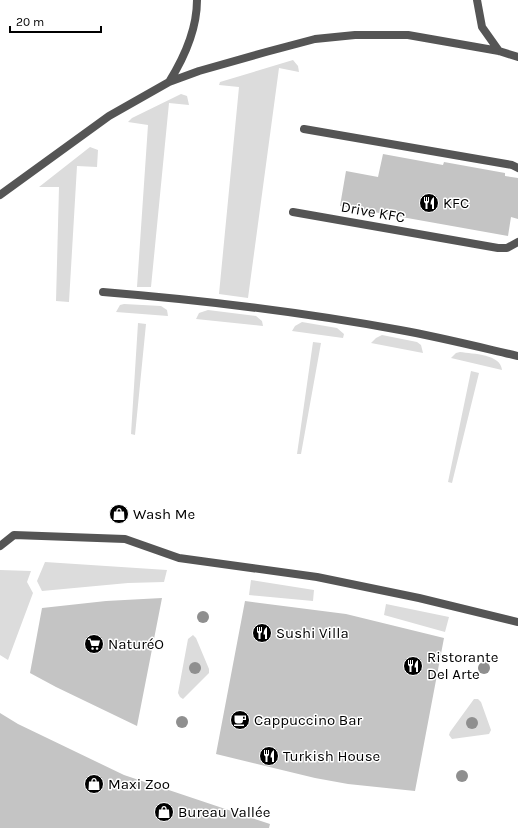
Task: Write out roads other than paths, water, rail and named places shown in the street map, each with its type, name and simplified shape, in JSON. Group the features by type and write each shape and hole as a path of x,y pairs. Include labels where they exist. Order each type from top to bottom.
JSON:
{"lane":[{"path":"169,82 180,65 186,50 194,24 197,0"},
{"path":"477,0 482,27 499,51"},
{"path":"0,195 109,116 169,82 199,71 308,41 355,35 408,35 499,51 518,57"},
{"path":"304,129 512,165 518,168"},
{"name":"Drive KFC","path":"293,212 498,248 507,248 518,242"},
{"path":"103,292 184,298 280,311 400,330 518,356"},
{"path":"0,546 14,535 125,539 178,558 317,577 419,598 518,622"}],"place":[{"name":"KFC","path":"429,203"},
{"name":"Wash Me","path":"119,514"},
{"name":"Sushi Villa","path":"262,633"},
{"name":"NaturéO","path":"94,644"},
{"name":"Ristorante Del Arte","path":"413,666"},
{"name":"Cappuccino Bar","path":"240,720"},
{"name":"Turkish House","path":"269,756"},
{"name":"Maxi Zoo","path":"94,784"},
{"name":"Bureau Vallée","path":"164,812"}]}
